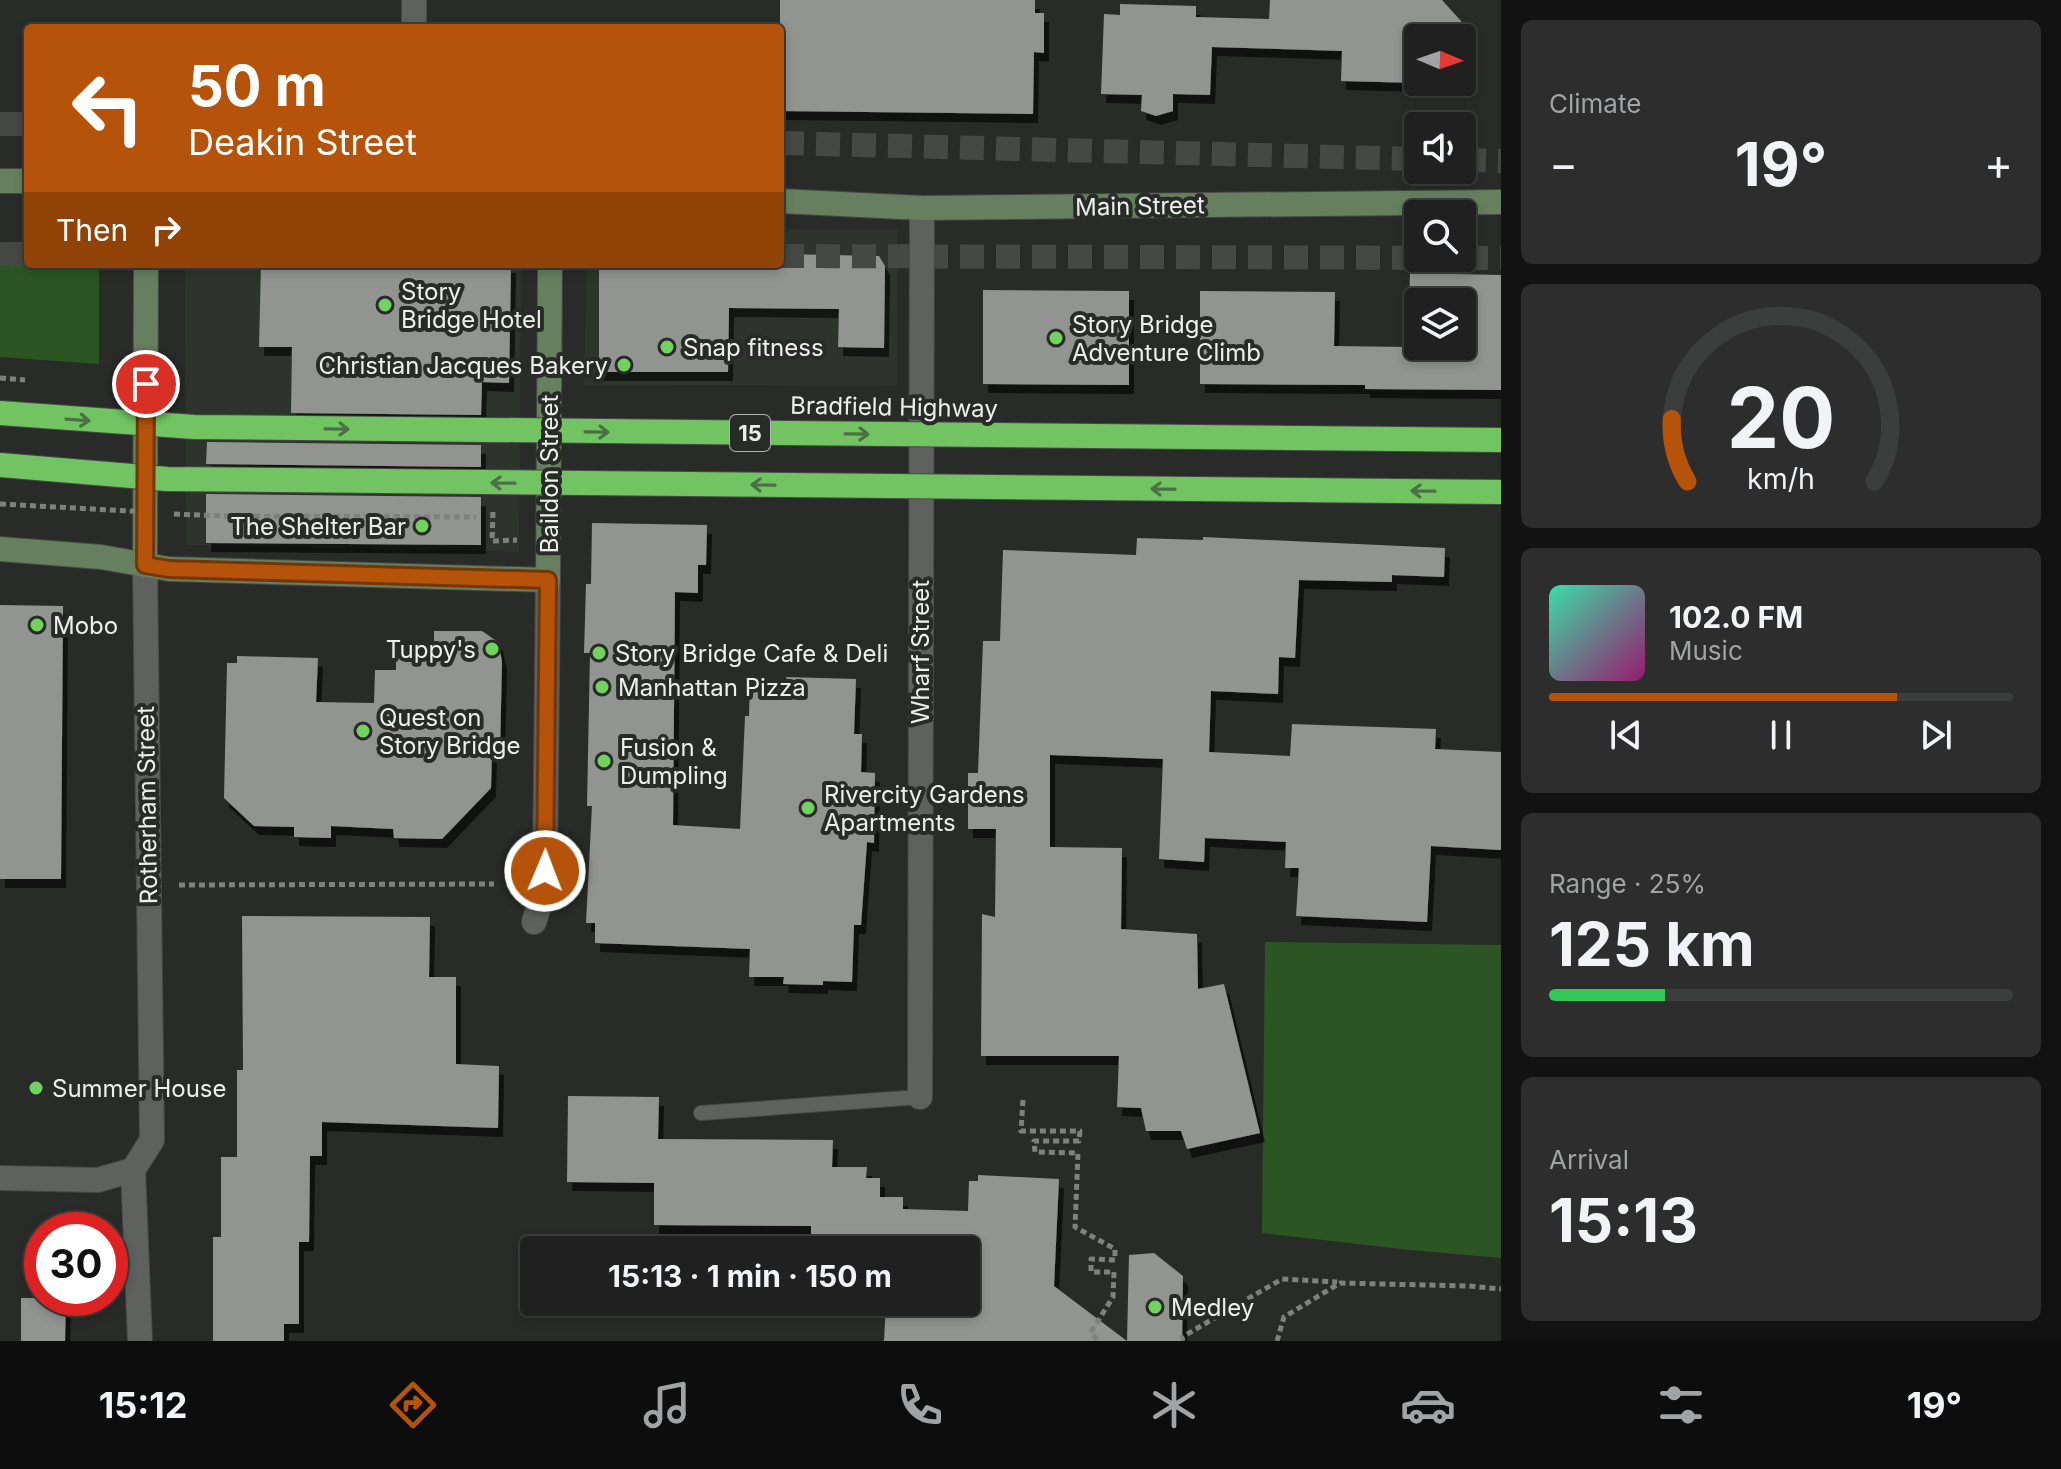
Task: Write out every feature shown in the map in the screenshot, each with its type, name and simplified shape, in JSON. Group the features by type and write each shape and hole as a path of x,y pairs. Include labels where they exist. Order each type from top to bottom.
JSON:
{"highway":[{"name":"Bradfield Highway","path":"0,413 226,427 1501,440"},
{"name":"15","path":"0,465 167,479 1501,492"}],"street":[{"path":"414,0 414,24"},
{"path":"0,181 24,181"},
{"name":"Main Street","path":"784,201 922,208 1501,202"},
{"name":"Wharf Street","path":"920,1097 922,208"},
{"name":"Rotherham Street","path":"133,1170 152,1140 145,565 146,268"},
{"name":"Baildon Street","path":"534,922 542,897 545,871 550,268"},
{"path":"0,549 101,557 169,569 548,580"},
{"path":"0,1178 98,1180 133,1170 140,1341"}],"lane":[{"path":"701,1113 920,1097"}],"path":[{"path":"492,483 492,541 548,539"},
{"path":"148,885 494,884"},
{"path":"1023,1100 1021,1131 1080,1131 1079,1141 1034,1141 1035,1152 1078,1153 1075,1227 1115,1249 1115,1260 1091,1259 1091,1272 1114,1272 1113,1297 1091,1332 1098,1341"},
{"path":"1183,1341 1182,1337 1282,1279 1501,1289"},
{"path":"1277,1341 1284,1317 1340,1283"}],"shaded area":[{"path":"784,229 897,229 897,386 584,385 587,268 784,268"},
{"path":"185,268 521,268 519,552 186,545"}],"green space":[{"path":"0,245 24,245 24,268 99,268 99,364 0,357"},
{"path":"1265,942 1501,945 1501,1258 1262,1233"}],"building":[{"path":"780,0 1035,0 1035,13 1044,13 1044,53 1034,52 1033,114 784,111 784,24 780,24"},
{"path":"1270,0 1442,0 1461,21 1461,24 1404,24 1404,83 1341,81 1342,51 1212,47 1210,95 1173,94 1173,111 1156,116 1141,111 1142,95 1101,94 1104,14 1120,15 1120,4 1196,6 1196,17 1269,19"},
{"path":"784,254 879,256 885,266 884,348 838,347 839,309 729,308 728,372 599,372 599,268 784,268"},
{"name":"Story Bridge Hotel","path":"261,268 511,268 509,383 482,382 481,415 291,413 292,347 259,347"},
{"path":"1410,273 1501,275 1501,390 1200,384 1200,291 1335,292 1334,346 1404,347 1404,360 1476,360 1476,288 1410,288"},
{"name":"Story Bridge Adventure Climb","path":"983,290 1129,291 1129,385 983,384"},
{"path":"207,442 481,445 481,467 206,464"},
{"path":"206,494 481,497 481,545 206,543"},
{"path":"592,523 707,525 706,565 698,565 698,593 675,592 673,825 740,829 745,716 749,716 750,679 856,679 854,734 862,734 861,772 875,773 874,843 867,842 861,925 854,925 852,982 783,984 784,977 749,977 750,949 595,943 595,923 586,923 592,806 587,806 590,653 584,653 586,584 591,584"},
{"path":"1203,537 1445,548 1444,577 1392,575 1392,582 1299,580 1295,658 1279,657 1278,694 1211,691 1209,752 1290,756 1292,724 1436,729 1435,749 1501,752 1501,850 1431,846 1427,922 1296,916 1299,868 1285,868 1286,842 1205,838 1204,862 1159,859 1163,759 1050,755 1050,847 1122,848 1121,929 1197,934 1198,989 1224,984 1260,1133 1187,1149 1181,1131 1146,1131 1141,1108 1117,1107 1119,1056 981,1056 982,914 995,917 996,829 968,829 968,773 978,773 983,641 1000,641 1003,550 1136,555 1137,538 1203,540"},
{"path":"0,605 63,606 61,879 0,879"},
{"name":"Quest on Story Bridge","path":"434,631 482,631 498,642 502,661 500,751 492,751 491,788 442,839 394,838 393,829 331,826 331,838 294,837 294,827 254,826 224,798 227,663 237,663 237,656 318,658 316,702 374,703 375,670 396,670 396,644 434,644"},
{"path":"242,916 430,917 429,977 456,977 456,1064 499,1066 498,1128 322,1122 322,1156 310,1156 309,1242 299,1242 299,1324 284,1324 284,1341 213,1341 213,1237 221,1237 221,1157 237,1157 237,1070 243,1070"},
{"path":"568,1096 659,1097 658,1139 833,1140 832,1167 867,1167 866,1178 880,1178 880,1197 903,1197 903,1209 968,1211 969,1181 978,1181 978,1175 1059,1179 1054,1286 1127,1341 884,1341 885,1316 980,1316 980,1236 833,1236 811,1235 811,1226 654,1225 654,1183 567,1182"},
{"name":"Medley","path":"1154,1253 1183,1276 1182,1341 1127,1341 1129,1255"},
{"path":"21,1298 24,1298 24,1316 66,1316 65,1341 21,1341"}],"tunnel":[{"path":"0,124 24,124"},
{"path":"784,143 1404,159"},
{"path":"1476,160 1501,161"},
{"path":"0,254 24,254"},
{"path":"784,256 1501,258"}],"place":[{"name":"Story Bridge Hotel","path":"385,305"},
{"name":"Story Bridge Adventure Climb","path":"1056,338"},
{"name":"Snap fitness","path":"667,347"},
{"name":"Christian Jacques Bakery","path":"624,365"},
{"name":"The Shelter Bar","path":"422,526"},
{"name":"Mobo","path":"37,625"},
{"name":"Tuppy's","path":"492,649"},
{"name":"Story Bridge Cafe & Deli","path":"599,653"},
{"name":"Manhattan Pizza","path":"602,687"},
{"name":"Quest on Story Bridge","path":"363,731"},
{"name":"Fusion & Dumpling","path":"604,761"},
{"name":"Rivercity Gardens Apartments","path":"808,808"},
{"name":"Summer House","path":"36,1088"},
{"name":"Medley","path":"1155,1307"}],"route":[{"path":"146,384 145,565 169,569 548,580 545,871"}]}
